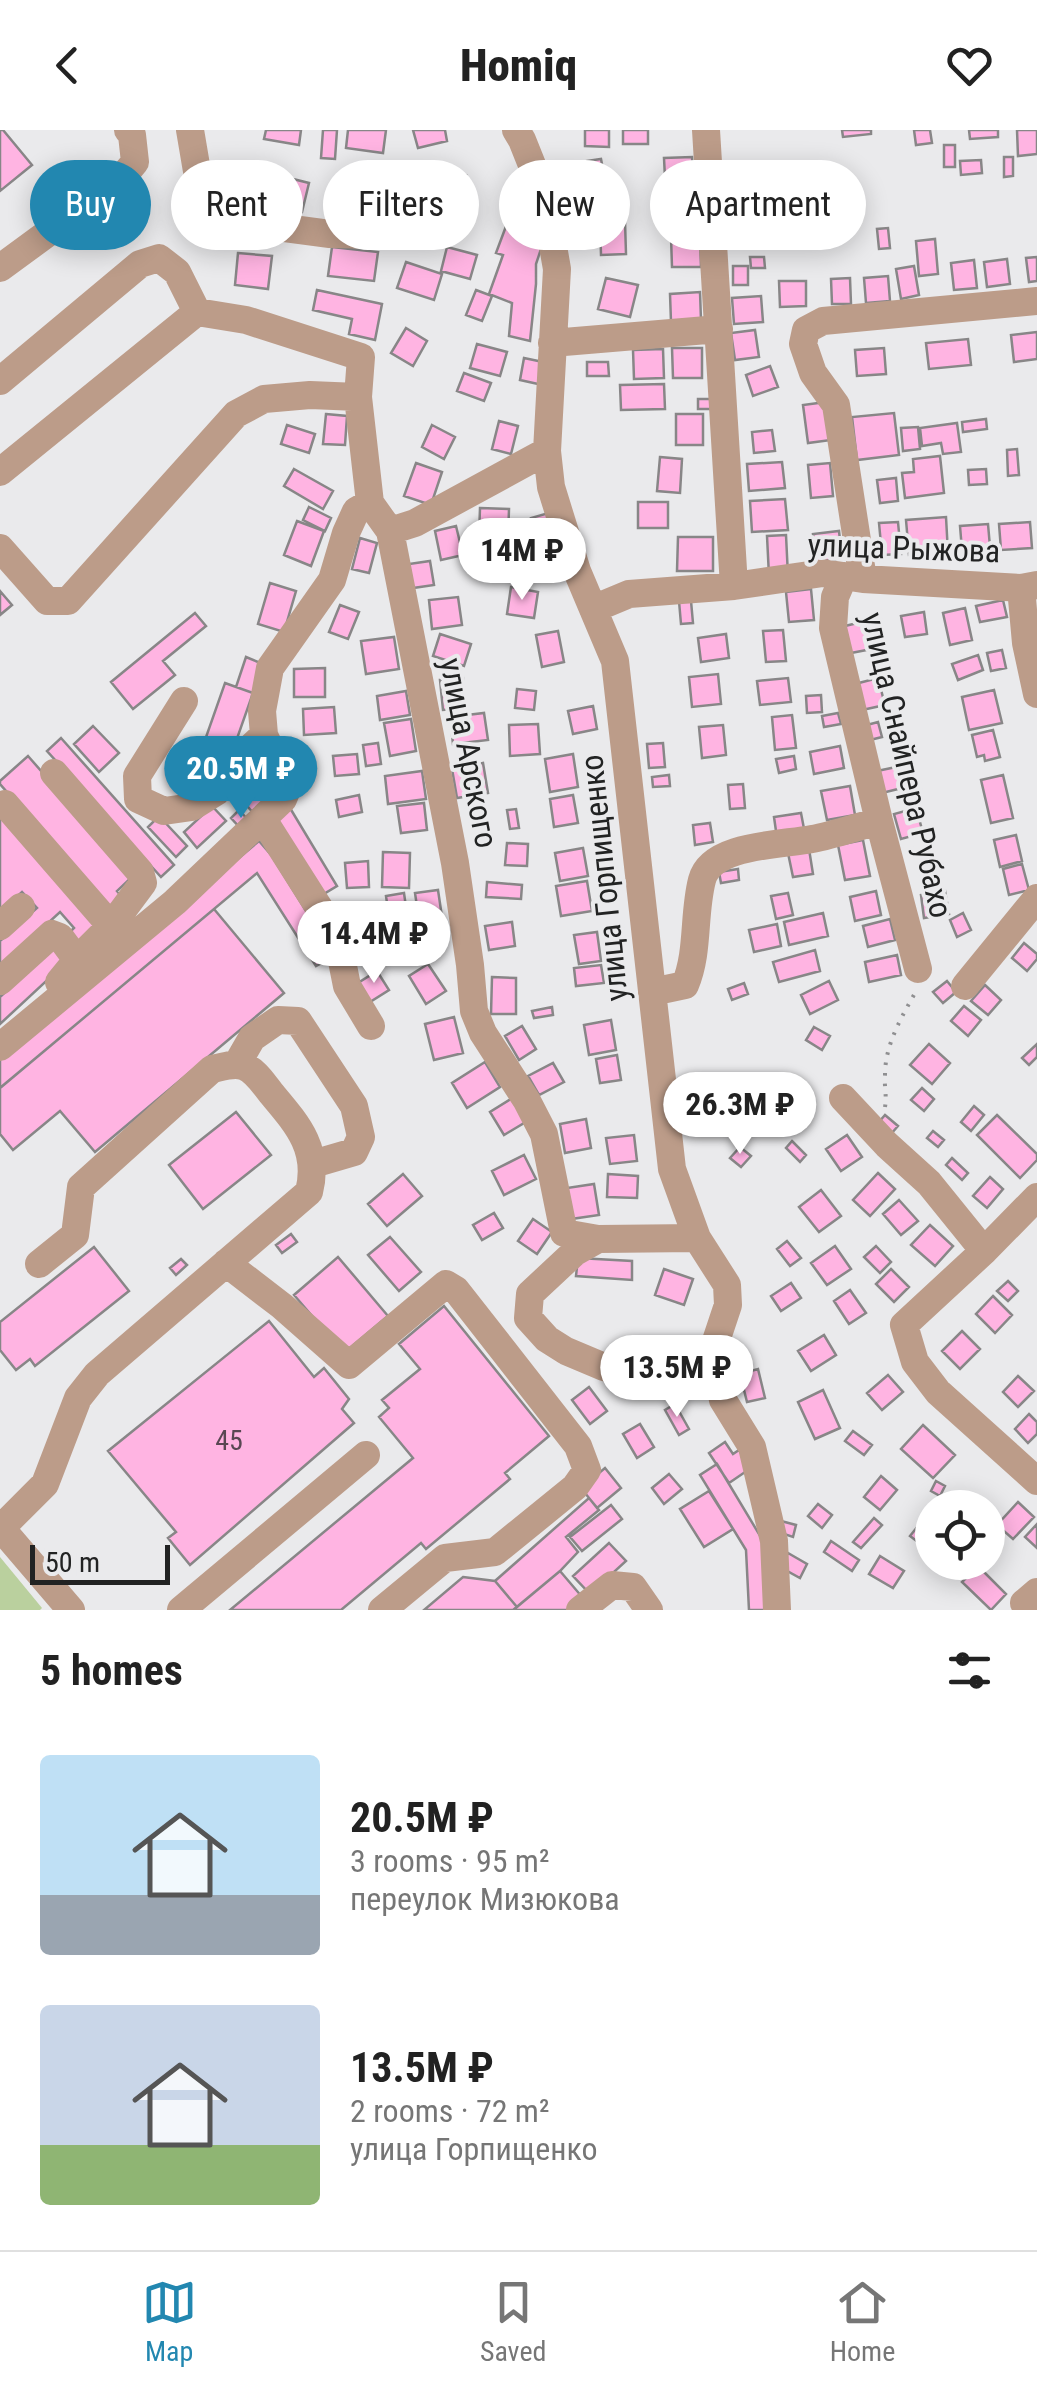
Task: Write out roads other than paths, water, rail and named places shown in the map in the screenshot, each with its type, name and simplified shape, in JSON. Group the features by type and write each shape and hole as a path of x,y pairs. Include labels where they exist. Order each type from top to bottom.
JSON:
{"street":[{"path":"0,268 120,180 136,162 128,130"},
{"path":"190,130 199,183 220,210 262,225 323,233"},
{"name":"улица Горпищенко","path":"516,130 544,195 557,270 548,451 551,486 577,571 615,661 672,1169 697,1238 726,1285 728,1305 713,1350 723,1400 752,1447 774,1541 777,1610"},
{"path":"706,130 734,586"},
{"path":"0,381 140,264 159,258 177,272 197,312 0,472"},
{"path":"853,578 836,405 813,372 802,344 806,330 824,322 1037,301"},
{"name":"улица Арского","path":"197,312 246,320 361,357 360,407 370,502 390,531 455,864 474,1011 483,1034 544,1134 564,1233 598,1239"},
{"path":"552,343 719,329"},
{"path":"0,548 47,602 68,601 236,414 264,399 310,395 360,407"},
{"path":"390,531 415,523 548,451"},
{"path":"0,1047 175,902 284,800 288,787 264,736 262,710 270,668 332,580 356,511 370,502"},
{"name":"улица Рыжова","path":"593,609 629,594 734,586 823,573 853,578 1029,586"},
{"name":"улица Снайпера Рубахо","path":"853,578 834,597 834,628 878,821 918,969"},
{"path":"1029,586 1026,643 1037,694"},
{"path":"184,701 137,776 138,800 164,811 192,807 216,792 246,752 264,736"},
{"path":"53,1005 50,994 111,926 143,883 140,872 54,773"},
{"path":"5,804 111,926"},
{"path":"264,820 337,936 347,986 372,1026"},
{"path":"652,992 684,986 692,968 696,906 703,874 716,859 878,821"},
{"path":"965,986 1037,898"},
{"path":"0,926 21,906"},
{"path":"0,981 52,934 77,960"},
{"path":"237,1064 252,1038 278,1020 298,1021 354,1106 361,1137 354,1152 313,1164"},
{"path":"39,1264 75,1235 81,1187 212,1069 237,1064 252,1070 301,1129 313,1164 308,1192 97,1374 78,1398 45,1484 0,1528 70,1610"},
{"path":"843,1098 929,1183 984,1251"},
{"path":"1037,1198 904,1325 915,1362 938,1392 1037,1481"},
{"path":"697,1238 598,1239 575,1252 530,1294 528,1318 546,1339 566,1351 642,1378 670,1372 713,1350"},
{"path":"226,1263 349,1365 446,1284 456,1290 578,1446 587,1470 575,1488 495,1552 445,1558 382,1610"},
{"path":"182,1610 366,1455"},
{"path":"580,1610 612,1585 634,1587 649,1610"}]}
